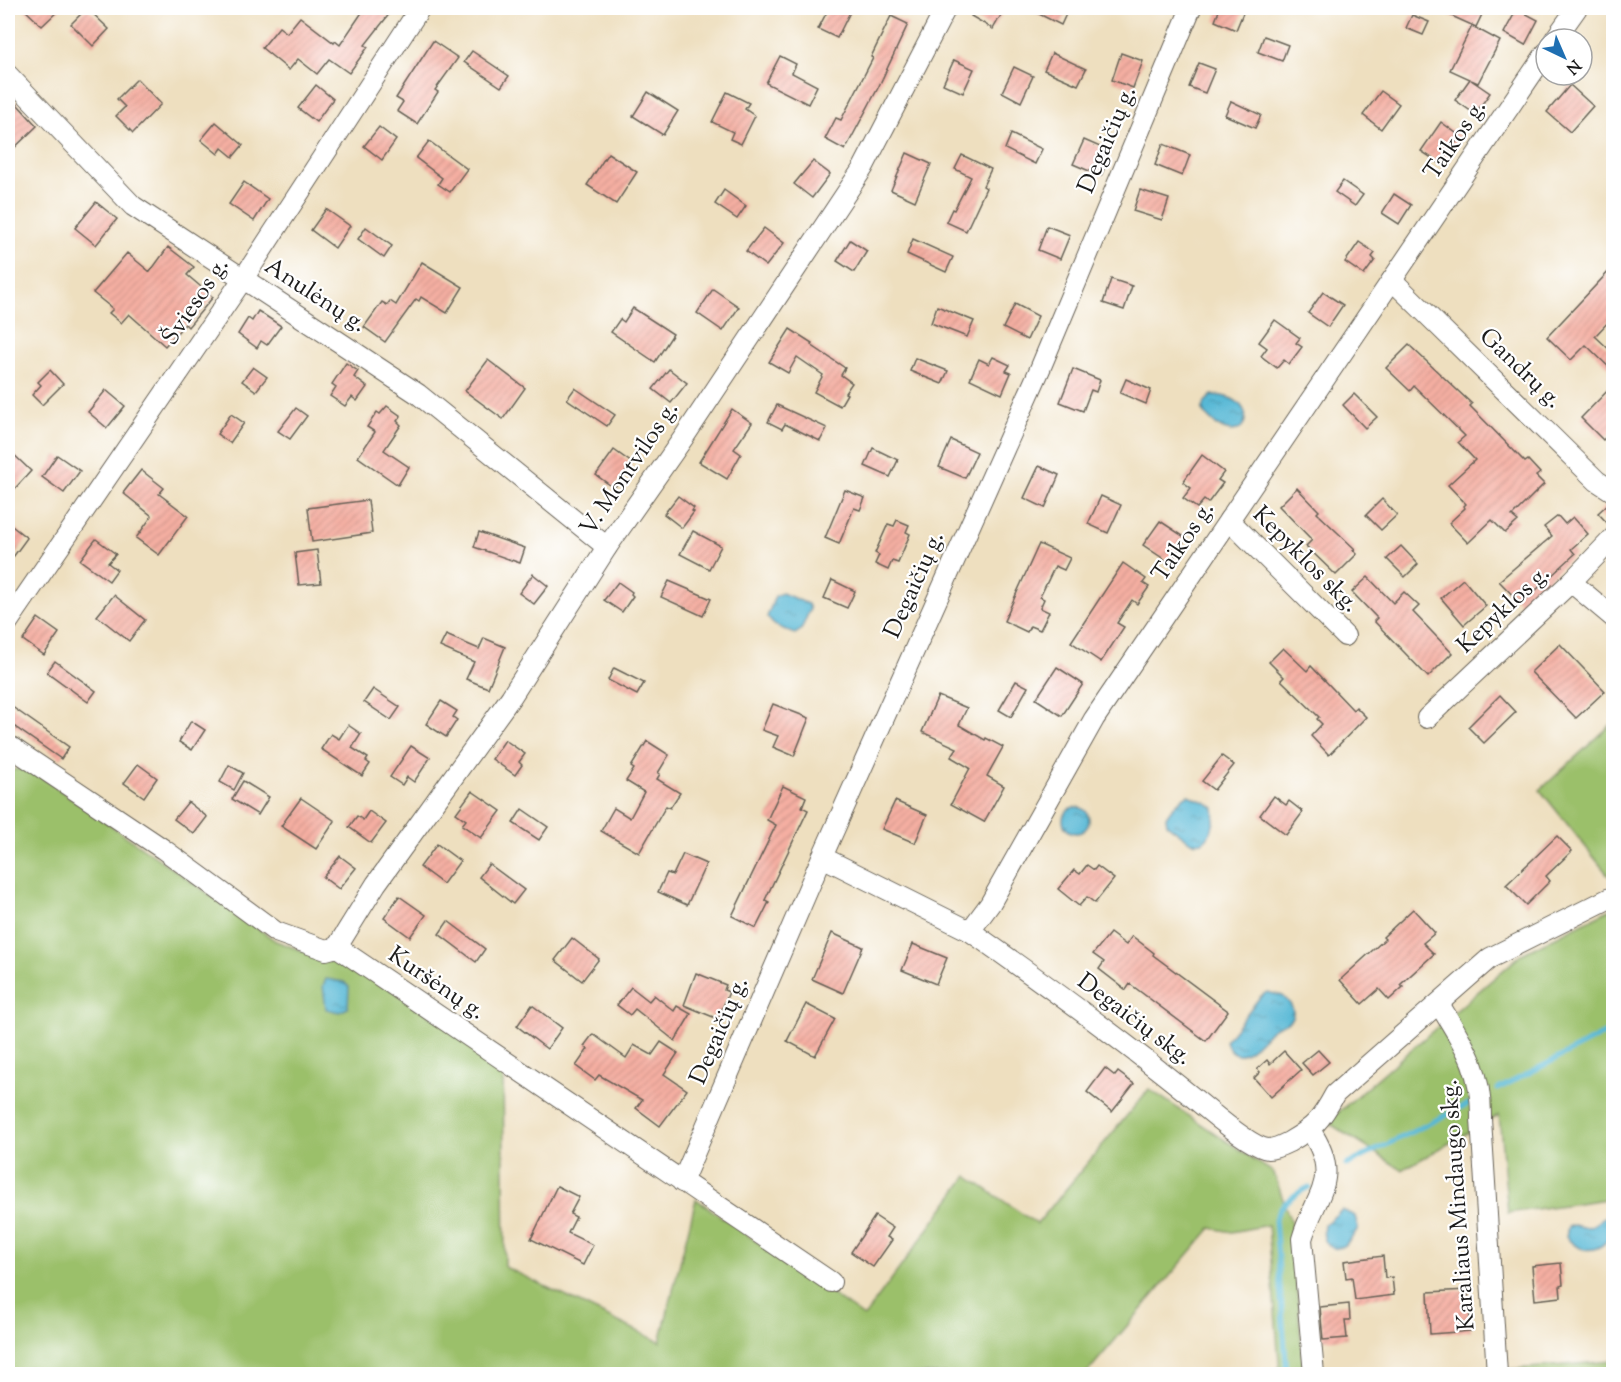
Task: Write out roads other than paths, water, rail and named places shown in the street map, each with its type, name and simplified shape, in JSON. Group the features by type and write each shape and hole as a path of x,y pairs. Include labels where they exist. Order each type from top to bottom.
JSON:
{"street":[{"name":"Šviesos g.","path":"8,622 243,279 420,8"},
{"name":"V. Montvilos g.","path":"337,947 376,884 511,697 607,548 684,437 863,168 946,8"},
{"name":"Degaičių g.","path":"682,1182 822,857 1040,369 1191,8"},
{"path":"1562,27 1572,9"},
{"name":"Taikos g.","path":"970,931 990,904 1094,718 1534,71"},
{"name":"Anulėnų g.","path":"8,75 133,206 418,394 607,548"},
{"name":"Gandrų g.","path":"1392,280 1597,482 1614,492"},
{"name":"Kepyklos skg.","path":"1230,520 1345,636"},
{"name":"Kepyklos g.","path":"1427,718 1571,582 1614,537"},
{"path":"1571,582 1614,618"},
{"name":"Kuršėnų g.","path":"8,745 163,849 276,932 326,950 337,947 831,1282"},
{"path":"822,857 970,931"},
{"path":"1314,1374 1302,1239 1326,1181 1324,1160 1318,1142 1310,1130 1324,1115 1335,1094 1490,958 1614,896"},
{"name":"Degaičių skg.","path":"970,931 1153,1064 1246,1139 1266,1149 1281,1146 1310,1130"},
{"name":"Karaliaus Mindaugo skg.","path":"1439,1004 1467,1050 1476,1070 1481,1097 1497,1374"}],"water":[{"path":"1212,395 1230,398 1241,405 1245,414 1244,423 1238,429 1229,431 1217,425 1202,410 1205,402"},
{"path":"782,593 808,604 810,609 801,630 795,634 774,625 767,617 775,596"},
{"path":"1188,795 1214,808 1212,827 1202,842 1191,842 1167,824 1166,817 1171,810"},
{"path":"1076,807 1085,811 1089,820 1085,829 1076,833 1067,829 1063,820 1067,811"},
{"path":"326,979 344,982 349,987 348,1008 339,1012 326,1009 323,986"},
{"path":"1267,992 1283,996 1292,1008 1291,1019 1272,1029 1249,1051 1236,1054 1230,1050 1225,1041 1260,997"},
{"path":"1342,1210 1355,1216 1358,1228 1348,1242 1335,1248 1325,1241 1324,1225"},
{"path":"1604,1217 1610,1217 1613,1220 1612,1230 1603,1244 1596,1248 1589,1250 1581,1248 1573,1244 1566,1236 1568,1227 1590,1226"}],"waterway":[{"path":"1498,1089 1614,1029"},
{"path":"1346,1165 1468,1104"},
{"path":"1287,1374 1275,1219 1289,1200 1309,1187"}]}
